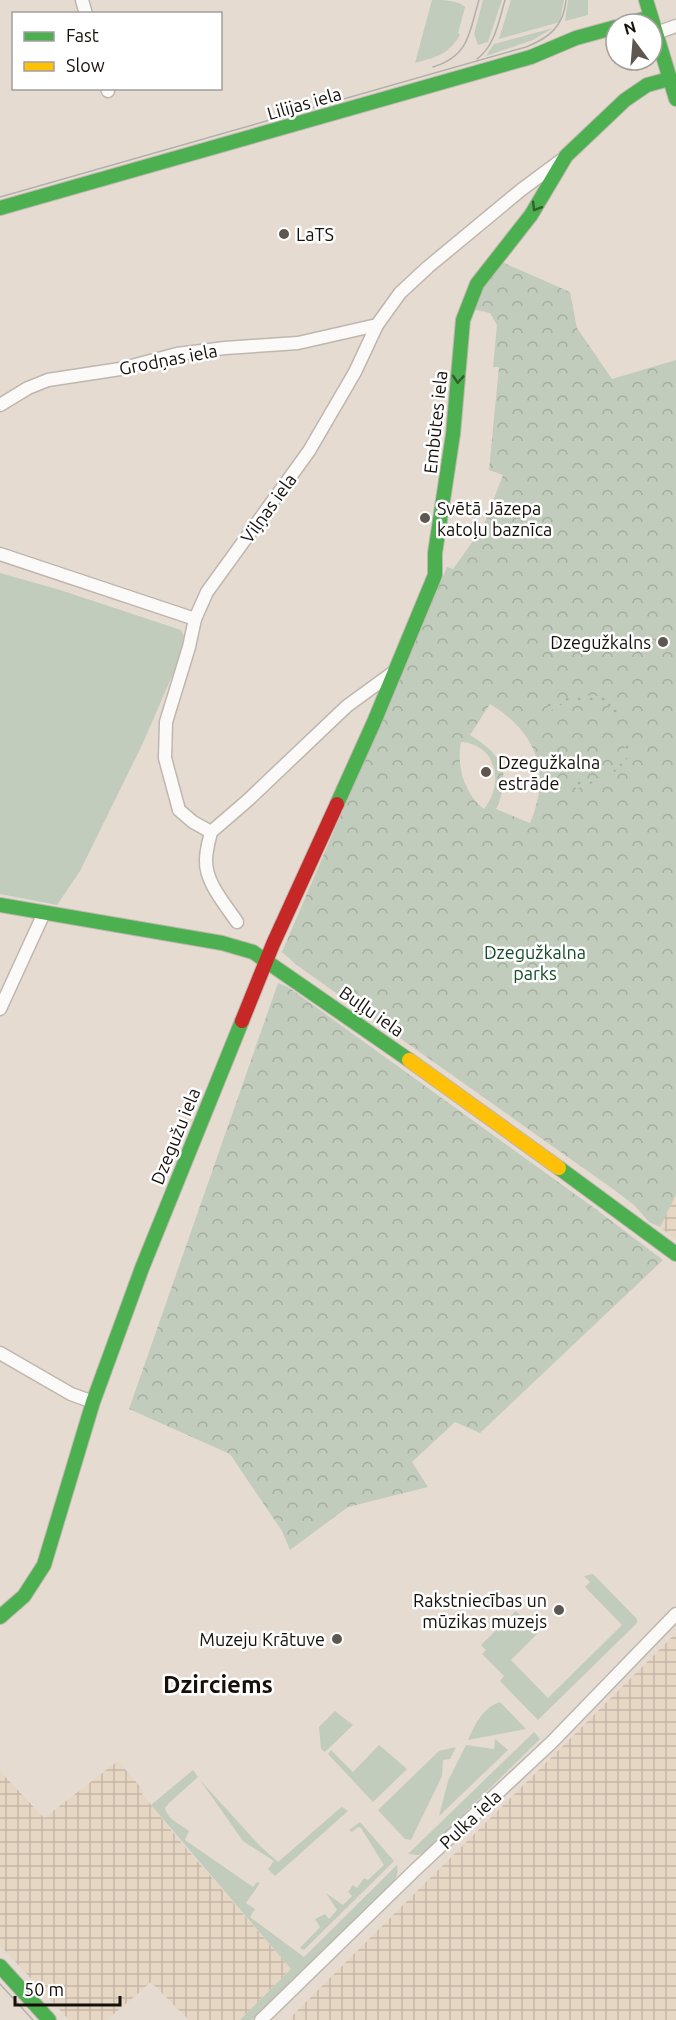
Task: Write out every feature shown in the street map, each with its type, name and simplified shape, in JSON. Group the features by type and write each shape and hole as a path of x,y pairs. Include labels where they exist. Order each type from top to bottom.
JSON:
{"street":[{"name":"Lilijas iela","path":"0,208 531,57 576,38 604,30"},
{"path":"664,61 676,99"},
{"name":"Embūtes iela","path":"397,669 435,576 434,563 453,435 463,320 470,299 477,284 531,215 566,156 625,100 647,85 669,79"},
{"name":"Viļņas iela","path":"211,832 193,822 179,810 165,758 166,722 189,647 195,619 207,592 309,451 355,372 377,325 400,293 521,190 566,156"},
{"name":"Grodņas iela","path":"0,405 28,388 48,380 120,369 177,354 298,343 377,325"},
{"path":"0,554 195,619"},
{"path":"237,922 211,882 206,868 211,832 347,706 397,669"},
{"name":"Dzegužu iela","path":"0,1617 24,1596 44,1565 93,1402 142,1268 266,961 397,669"},
{"name":"Buļļu iela","path":"0,905 222,943 253,952 443,1084 676,1254"},
{"path":"0,1008 44,913"},
{"path":"0,1353 71,1394 93,1402"},
{"name":"Pulka iela","path":"261,2020 414,1871 552,1742 676,1614"},
{"path":"0,1966 44,2018"}],"shaded area":[{"path":"676,1195 676,1240 660,1227"},
{"path":"676,1633 676,2020 288,2020"},
{"path":"118,1761 143,1790 142,1794 179,1840 291,1969 240,2020 189,2020 151,1982 107,2020 69,2020 0,1945 0,1771 44,1818"}],"green space":[{"path":"432,0 445,0 465,7 458,33 460,35 446,51 436,57 415,63"},
{"path":"483,0 502,0 488,42 478,45 474,34"},
{"path":"511,0 564,0 560,22 499,39"},
{"path":"568,0 588,0 588,15 565,21"},
{"path":"553,28 533,40 486,56 494,44"},
{"name":"Dzegužkalna parks","path":"502,262 570,292 577,328 612,379 676,360 676,1195 660,1227 649,1222 634,1205 613,1189 298,966 282,952 447,567 453,569 483,527 503,475 489,470 499,367 493,367 497,325 490,313 472,309 477,296","holes":["490,704 519,727 536,755 540,787 530,823 496,809 503,785 504,775 501,766 490,750 470,735","461,742 483,750 494,767 494,788 484,809 467,788 461,770"]},
{"path":"0,573 60,590 181,630 184,636 179,660 142,745 80,871 57,905 0,894"},
{"path":"579,695 599,696 619,702 617,714 610,710 607,702 591,700 568,702 549,712 547,704"},
{"path":"626,737 634,744 625,762 604,778 576,789 573,781 588,780 603,775 623,759 627,753 624,746"},
{"path":"278,983 288,987 663,1260 480,1433 455,1422 412,1462 428,1487 348,1507 290,1550 282,1531 230,1454 129,1409"},
{"path":"593,1574 637,1619 637,1623 538,1720 500,1681 504,1676 482,1654 486,1650 481,1645 516,1611 538,1633 511,1660 548,1698 622,1625 585,1587 590,1582 584,1576"},
{"path":"500,1702 526,1729 468,1740 476,1723 488,1708"},
{"path":"335,1711 353,1725 325,1752 321,1749 319,1727"},
{"path":"534,1732 540,1739 424,1853 408,1854"},
{"path":"495,1739 508,1750 439,1816 448,1781 466,1745 494,1749"},
{"path":"379,1745 407,1769 373,1802 328,1754 331,1750 353,1772"},
{"path":"456,1747 450,1759 443,1760 442,1776 411,1840 405,1839 378,1810 439,1751"},
{"path":"193,1770 198,1777 169,1803 165,1808 166,1812 189,1831 185,1840 253,1887 257,1882 260,1883 246,1903 255,1909 250,1917 304,1957 397,1865 396,1878 392,1885 252,2020 240,2020 291,1969 151,1805"},
{"path":"200,1780 259,1845 278,1862 342,1807 348,1811 275,1876 268,1869 274,1861 243,1841"},
{"path":"360,1822 394,1861 304,1950 300,1948 320,1927 315,1919 325,1914 329,1919 337,1910 326,1893 343,1905 352,1896 348,1892 353,1885 357,1888 364,1878 368,1880 384,1865 361,1828 358,1827 352,1832 349,1830"}],"tram line":[{"path":"433,67 445,62 461,49 470,32 479,0"},
{"path":"477,59 492,40 505,0"},
{"path":"0,197 526,47 542,40 554,30 562,17 566,0"},
{"path":"0,1984 33,2020"}],"traffic: fast":[{"path":"646,0 676,99"},
{"path":"0,208 531,57 576,38 604,30"},
{"path":"337,804 435,575 435,553 453,434 463,320 477,284 531,215 566,156 625,100 647,85 669,79"},
{"path":"0,905 222,943 253,952 409,1060"},
{"path":"0,1617 24,1596 44,1565 93,1402 142,1268 242,1021"},
{"path":"559,1168 676,1254"},
{"path":"0,1966 49,2020"}],"traffic: slow":[{"path":"409,1060 559,1168"}],"traffic: jam":[{"path":"242,1021 273,944 337,804"}],"place":[{"name":"LaTS","path":"284,234"},
{"name":"Svētā Jāzepa katoļu baznīca","path":"425,518"},
{"name":"Dzegužkalns","path":"663,642"},
{"name":"Dzegužkalna estrāde","path":"486,772"},
{"name":"Rakstniecības un mūzikas muzejs","path":"559,1610"},
{"name":"Muzeju Krātuve","path":"337,1639"}],"district":[{"name":"Dzirciems","path":"218,1684"}]}
